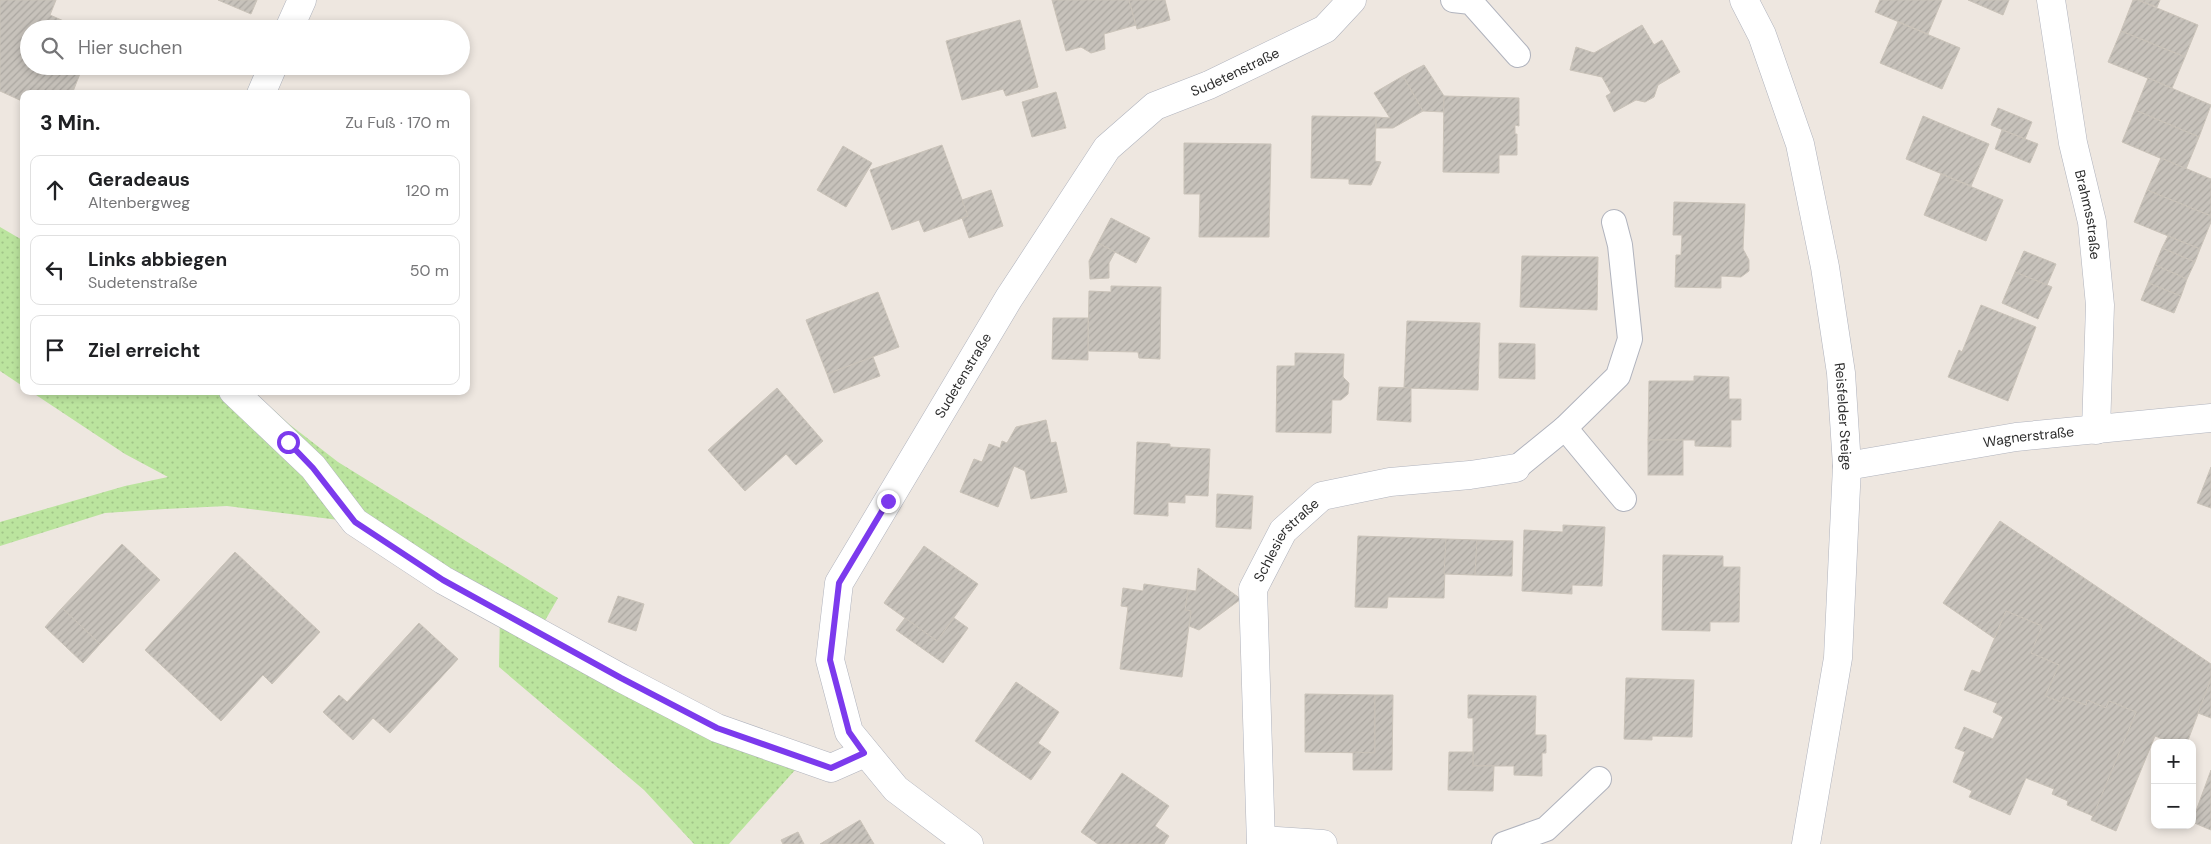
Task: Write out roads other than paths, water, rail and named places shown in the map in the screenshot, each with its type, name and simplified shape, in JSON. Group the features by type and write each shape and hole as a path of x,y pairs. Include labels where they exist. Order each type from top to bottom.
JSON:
{"street":[{"path":"293,20 302,0"},
{"name":"Sudetenstraße","path":"969,844 896,789 864,753 849,732 830,660 839,583 1020,281 1107,148 1155,106 1209,85 1326,29 1352,0"},
{"name":"Reisfelder Steige","path":"1744,0 1762,35 1800,144 1826,267 1841,373 1847,466 1838,658 1806,844"},
{"name":"Brahmsstraße","path":"2050,0 2073,143 2092,222 2100,304 2096,430"},
{"path":"263,90 269,75"},
{"path":"237,395 313,468 355,522 443,580 621,678 717,728 831,768 864,753"},
{"name":"Wagnerstraße","path":"1847,466 2016,437 2211,418"},
{"name":"Schlesierstraße","path":"1262,842 1253,589 1283,531 1322,496 1390,482 1470,475 1516,468"},
{"path":"1262,842 1323,844"}],"lane":[{"path":"1453,0 1471,2 1518,55"},
{"path":"1516,468 1565,428 1618,376 1630,339 1620,245 1614,222"},
{"path":"1565,428 1624,499"},
{"path":"1504,844 1546,829 1599,779"}]}
